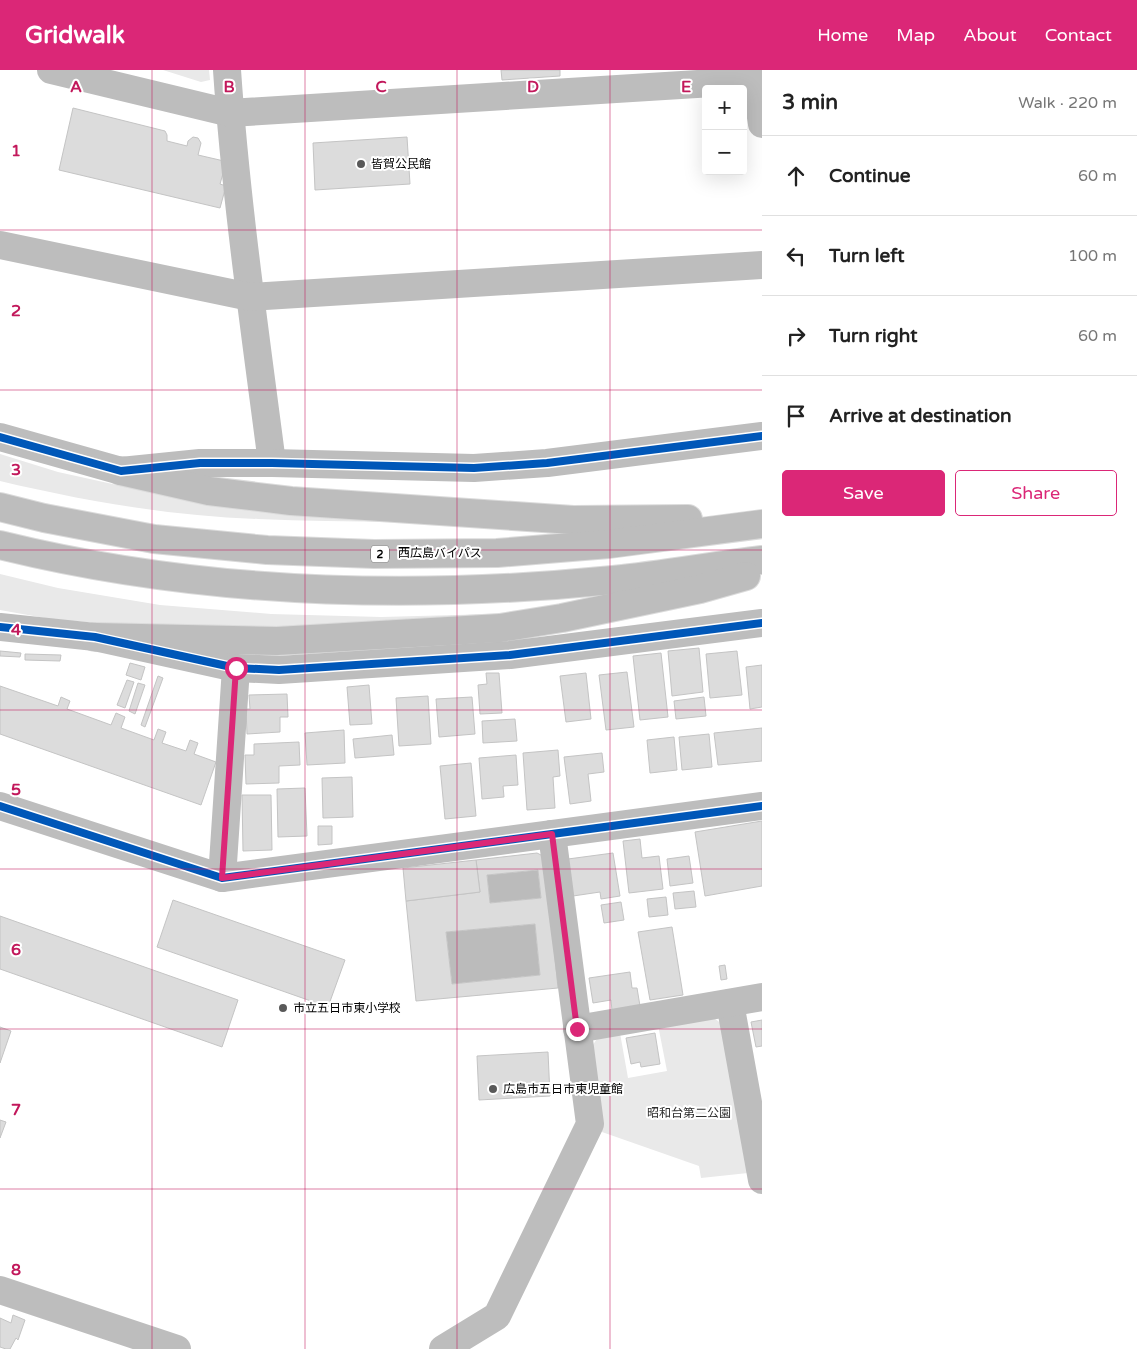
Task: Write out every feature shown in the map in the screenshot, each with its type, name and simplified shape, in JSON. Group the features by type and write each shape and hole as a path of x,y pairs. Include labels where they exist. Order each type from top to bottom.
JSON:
{"main road":[{"path":"51,70 230,112 579,93 757,77 762,124"},
{"path":"227,70 250,297 272,463"},
{"path":"0,245 250,297 762,265"},
{"path":"121,471 200,463 474,468 547,463 762,436"},
{"path":"0,437 121,471 210,491 291,500 573,520 762,518"},
{"name":"西広島バイパス","path":"0,507 44,518 154,538 267,550 374,554 498,553 609,544 762,524"},
{"path":"0,545 38,554 156,575 277,586 381,590 493,588 613,580 762,560"},
{"path":"0,627 94,637 277,641 500,628 562,618 700,589 762,571"},
{"path":"94,637 236,668 279,670 510,655 762,623"},
{"path":"222,878 236,668"},
{"path":"0,806 222,878 762,806"},
{"path":"443,1349 498,1316 590,1124 552,834"},
{"path":"577,1029 762,997"},
{"path":"730,1003 762,1180"},
{"path":"0,1290 176,1349"}],"green space":[{"path":"163,70 209,70 210,80 201,82"},
{"path":"0,454 58,472 167,496 257,511 394,522 292,520 193,515 96,501 0,481"},
{"path":"0,574 58,588 160,605 271,614 381,617 532,613 386,629 162,627 56,620 0,610"},
{"name":"昭和台第二公園","path":"711,1016 722,1024 748,1173 701,1178 699,1166 602,1132 591,1048 598,1037 620,1033 628,1078 667,1071 658,1025"}],"shaded area":[{"path":"538,870 541,898 490,903 487,875"},
{"path":"535,924 540,975 452,984 446,932"}],"building":[{"path":"501,70 560,70 560,76 502,80"},
{"path":"73,108 165,131 167,141 187,146 188,141 193,137 198,138 201,143 198,155 224,161 224,170 220,184 226,186 220,208 59,170"},
{"path":"407,137 410,184 315,190 313,143"},
{"path":"699,648 703,692 672,696 668,651"},
{"path":"0,651 21,653 20,657 0,656"},
{"path":"737,651 742,695 710,698 706,654"},
{"path":"661,653 668,717 640,720 633,656"},
{"path":"25,654 61,655 60,661 25,660"},
{"path":"130,663 145,667 141,680 126,675"},
{"path":"762,665 762,707 750,709 746,667"},
{"path":"627,672 634,727 606,730 599,675"},
{"path":"486,673 499,673 502,713 480,714 478,685 487,684"},
{"path":"586,673 591,719 566,722 560,676"},
{"path":"158,676 163,678 145,727 141,725"},
{"path":"127,680 134,682 125,708 117,705"},
{"path":"138,683 145,685 135,714 129,711"},
{"path":"369,685 372,724 350,725 347,687"},
{"path":"0,686 58,706 61,697 70,701 67,709 111,725 116,713 125,717 121,728 154,740 158,729 166,732 162,743 186,751 190,740 198,743 194,754 216,762 201,805 0,734"},
{"path":"287,694 288,717 280,717 280,732 247,734 246,709 250,709 249,695"},
{"path":"428,696 431,744 399,746 396,698"},
{"path":"472,697 475,734 439,737 436,699"},
{"path":"704,697 706,716 676,719 674,701"},
{"path":"515,719 517,741 483,743 482,721"},
{"path":"762,728 762,761 718,765 714,733"},
{"path":"344,730 345,763 307,765 305,733"},
{"path":"709,734 712,767 682,770 679,737"},
{"path":"392,735 394,755 355,758 353,739"},
{"path":"674,737 677,770 650,773 647,740"},
{"path":"299,742 300,765 279,766 279,783 246,784 245,755 254,755 254,744"},
{"path":"558,750 560,776 553,777 555,808 527,810 523,753"},
{"path":"602,753 604,772 588,774 591,801 570,804 564,757"},
{"path":"516,755 518,785 503,786 504,797 482,799 479,758"},
{"path":"471,763 476,816 445,819 440,766"},
{"path":"352,777 353,817 323,818 322,778"},
{"path":"305,788 307,836 278,837 277,789"},
{"path":"242,795 271,795 272,850 243,851"},
{"path":"762,821 762,886 705,896 695,832"},
{"path":"318,826 332,826 332,844 318,845"},
{"path":"640,839 642,858 659,856 663,889 629,893 623,841"},
{"path":"537,853 545,857 558,988 416,1001 406,901 480,892 476,860","holes":["538,870 541,898 490,903 487,875","535,924 540,975 452,984 446,932"]},
{"path":"613,853 620,896 601,899 600,892 573,896 568,859"},
{"path":"689,856 693,883 670,886 667,859"},
{"path":"476,860 480,892 406,901 403,868"},
{"path":"694,891 696,907 675,909 673,893"},
{"path":"666,897 668,915 649,917 647,899"},
{"path":"173,900 345,960 328,1007 157,947"},
{"path":"621,902 624,920 604,923 601,905"},
{"path":"0,916 238,1000 222,1047 0,969"},
{"path":"672,927 683,995 650,1000 638,932"},
{"path":"725,965 727,979 721,980 719,966"},
{"path":"630,972 632,988 637,988 640,1006 612,1011 611,1000 593,1003 589,978"},
{"path":"762,1020 762,1046 756,1047 751,1022"},
{"path":"0,1027 11,1031 0,1063"},
{"path":"655,1033 660,1064 641,1067 640,1062 631,1064 626,1038"},
{"path":"548,1052 550,1096 479,1100 477,1056"},
{"path":"0,1120 6,1122 0,1138"},
{"path":"13,1315 25,1320 18,1340 16,1338 10,1349 6,1349 0,1347 0,1318 11,1323"}],"cycle path":[{"path":"0,437 121,471 200,463 474,468 547,463 762,436"},
{"path":"0,627 95,637 236,668 279,670 510,655 762,623"},
{"path":"0,806 222,878 762,806"}],"place":[{"name":"皆賀公民館","path":"361,164"},
{"name":"市立五日市東小学校","path":"283,1008"},
{"name":"広島市五日市東児童館","path":"493,1089"}],"route":[{"path":"236,668 222,878 552,834 577,1029"}]}
